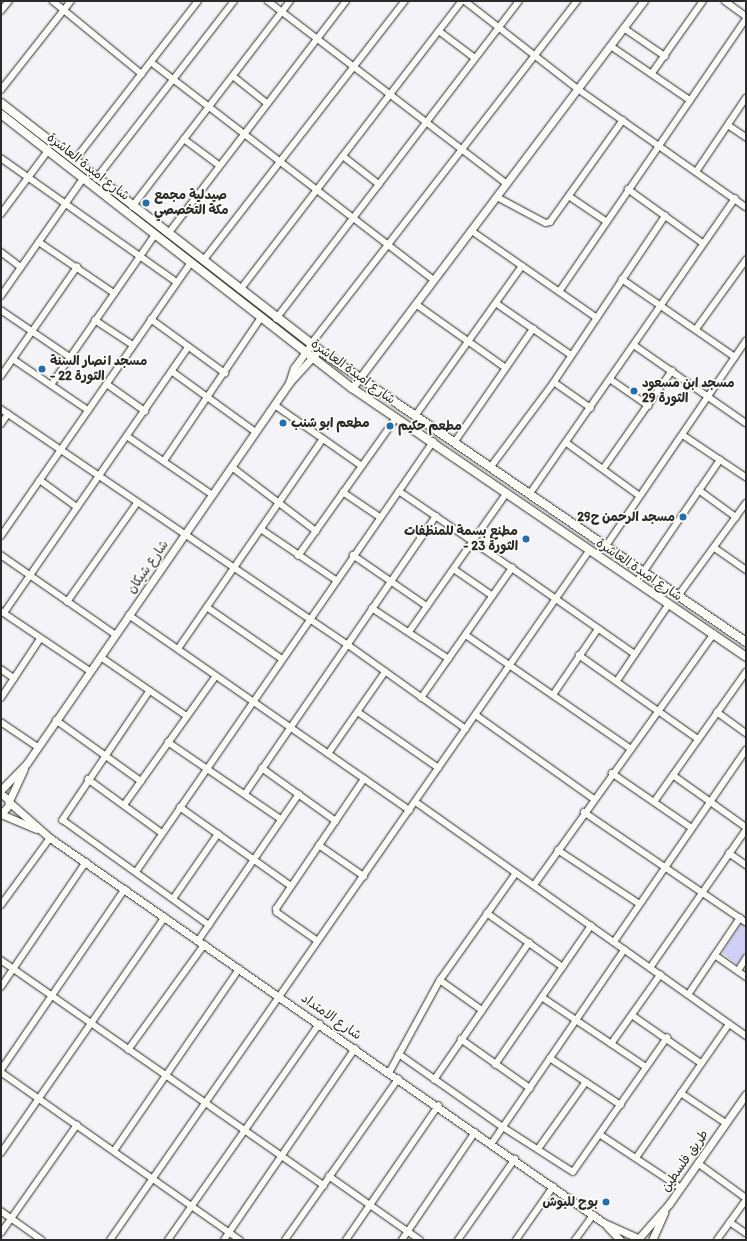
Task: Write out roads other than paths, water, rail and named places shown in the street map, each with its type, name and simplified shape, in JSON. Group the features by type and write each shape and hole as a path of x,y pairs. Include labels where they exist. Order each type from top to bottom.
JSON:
{"main road":[{"name":"شارع امبدة العاشرة","path":"1,104 48,151 352,388 746,657"},
{"name":"شارع امبدة العاشرة","path":"1,114 20,123 74,161 319,350 746,642"},
{"path":"496,487 503,477"}],"street":[{"path":"1,11 9,1"},
{"path":"53,1 142,74"},
{"path":"1,90 71,1"},
{"path":"74,161 198,1"},
{"path":"96,179 234,1"},
{"path":"268,1 507,184"},
{"path":"132,207 290,1"},
{"path":"168,234 219,165 346,1"},
{"path":"203,262 405,1"},
{"path":"240,290 464,1 578,89 746,207"},
{"path":"276,318 519,1"},
{"path":"311,344 577,1"},
{"path":"352,388 497,198 644,1"},
{"path":"652,73 703,1"},
{"path":"725,1 746,16"},
{"path":"559,292 658,145 746,19"},
{"path":"624,28 665,56"},
{"path":"439,32 475,58"},
{"path":"611,46 690,100"},
{"path":"152,62 434,280"},
{"path":"233,76 267,103"},
{"path":"696,172 746,98"},
{"path":"497,198 546,223 569,196 623,120"},
{"path":"728,125 746,136"},
{"path":"184,139 219,165"},
{"path":"1,214 27,177 48,151"},
{"path":"343,156 379,184"},
{"path":"1,158 177,282"},
{"path":"1,296 83,179"},
{"path":"628,189 703,242"},
{"path":"569,196 606,221"},
{"path":"529,495 567,443 703,242 735,199"},
{"path":"490,468 554,382 665,216"},
{"path":"472,231 597,318"},
{"path":"51,385 155,234"},
{"path":"39,242 114,293"},
{"path":"1,252 22,267"},
{"path":"696,329 746,260"},
{"path":"1,536 151,319 192,263"},
{"path":"415,416 469,343 522,266"},
{"path":"1,376 77,267"},
{"path":"622,279 735,357"},
{"path":"496,303 571,356"},
{"path":"416,304 506,368"},
{"path":"1,310 70,357"},
{"path":"164,461 261,318"},
{"path":"151,319 225,373"},
{"path":"95,320 133,345"},
{"path":"454,443 533,329"},
{"path":"606,546 746,341"},
{"name":"شارع شيكان","path":"289,383 294,368 311,344"},
{"path":"634,345 746,423"},
{"path":"90,671 40,639 2,612 146,411 188,347"},
{"name":"شارع شيكان","path":"1,790 27,763 289,383 319,350"},
{"path":"13,359 88,410"},
{"path":"603,469 649,406 672,371"},
{"path":"173,372 256,432"},
{"path":"610,379 649,406"},
{"path":"554,382 591,408"},
{"path":"107,384 146,411"},
{"path":"275,405 362,466"},
{"path":"1,409 137,503 348,644 466,729"},
{"path":"1,424 8,414"},
{"path":"298,556 396,418"},
{"path":"683,435 746,477"},
{"path":"127,436 213,495"},
{"path":"178,649 323,439"},
{"path":"136,872 309,619 433,442"},
{"path":"567,443 640,496"},
{"path":"636,583 720,460"},
{"path":"232,467 316,531"},
{"path":"40,480 77,507"},
{"path":"699,490 736,518"},
{"path":"399,491 635,654"},
{"path":"343,492 380,517"},
{"path":"408,632 506,494"},
{"path":"67,602 137,503"},
{"path":"678,596 715,548 746,503"},
{"path":"245,794 436,516"},
{"path":"261,529 298,556 336,580"},
{"path":"715,548 746,570"},
{"path":"110,1240 278,996 440,768 589,551"},
{"path":"1,555 29,576 116,635"},
{"path":"353,556 427,606"},
{"path":"421,698 512,568"},
{"path":"454,569 493,596"},
{"path":"617,681 669,604"},
{"path":"207,607 282,659"},
{"path":"372,608 448,659"},
{"path":"129,616 410,810"},
{"path":"553,695 598,628"},
{"path":"534,885 584,812 714,634"},
{"path":"466,635 630,748"},
{"path":"1,698 40,639"},
{"path":"579,655 698,739"},
{"path":"101,657 187,716"},
{"path":"1,669 14,678"},
{"path":"328,754 385,672"},
{"path":"654,802 746,672"},
{"path":"124,806 216,676"},
{"path":"150,691 88,780 63,820 209,925"},
{"path":"358,712 440,768"},
{"path":"717,712 746,733"},
{"path":"476,715 594,799"},
{"path":"56,720 141,781"},
{"path":"1,722 38,747"},
{"path":"168,742 281,819"},
{"path":"614,942 664,867 746,750"},
{"name":"شارع شيكان","path":"1,814 7,810 9,802 27,763"},
{"path":"262,768 336,821"},
{"path":"612,774 692,828"},
{"path":"650,968 746,828 673,775"},
{"path":"317,941 276,911 291,886 364,779"},
{"path":"88,780 162,833"},
{"name":"شارع الامتداد","path":"1,794 43,833 515,1159 604,1223 620,1240"},
{"path":"128,1050 201,943 209,925 299,794"},
{"path":"416,802 746,1036"},
{"path":"180,807 291,886"},
{"path":"584,812 746,922"},
{"name":"شارع الامتداد","path":"1,814 43,833"},
{"path":"173,899 218,834"},
{"path":"1,905 50,838"},
{"path":"319,845 364,876"},
{"path":"558,850 640,904"},
{"path":"729,853 746,865"},
{"path":"1,987 86,862"},
{"path":"389,1073 440,980 516,872"},
{"path":"124,890 1,1071 240,1240"},
{"path":"487,913 563,967"},
{"path":"1,1153 92,1026 165,917"},
{"path":"688,995 740,918"},
{"path":"495,1065 591,926"},
{"path":"434,1080 529,943"},
{"path":"492,1143 624,950"},
{"path":"715,955 746,977"},
{"path":"738,971 746,958"},
{"path":"1,960 92,1026 324,1185"},
{"path":"114,1151 239,969"},
{"path":"611,1044 660,975"},
{"path":"440,980 482,1010"},
{"path":"542,997 646,1067"},
{"path":"632,1015 701,1063"},
{"path":"168,1240 319,1024"},
{"path":"636,1158 729,1024"},
{"path":"399,1054 503,1127 573,1172 602,1135 646,1067 667,1038"},
{"path":"461,1039 495,1065 530,1088"},
{"path":"224,1240 355,1049"},
{"path":"550,1058 621,1105"},
{"path":"285,1240 398,1079"},
{"path":"538,1150 586,1082"},
{"path":"681,1093 726,1123"},
{"name":"طريق فلسطين","path":"639,1239 681,1188 726,1123 744,1102 746,1094"},
{"path":"346,1240 438,1106"},
{"path":"1,1233 77,1125"},
{"path":"402,1240 475,1132"},
{"path":"602,1135 681,1188"},
{"path":"458,1240 515,1159"},
{"path":"698,1163 746,1199 717,1240"},
{"path":"329,1176 420,1240"},
{"path":"516,1240 553,1187"},
{"path":"652,1240 669,1204"},
{"path":"1,1211 42,1240"},
{"path":"575,1240 593,1215"},
{"path":"730,1222 746,1233"},
{"name":"شارع الامتداد","path":"604,1223 639,1239"}],"place":[{"name":"صيدلية مجمع مكة التخصصي","path":"146,203"},
{"name":"مسجد انصار السنة - الثورة 22","path":"42,369"},
{"name":"مسجد ابن مسعود الثورة 29","path":"634,391"},
{"name":"مطعم ابو شنب","path":"283,423"},
{"name":"مطعم حكيم","path":"390,426"},
{"name":"مسجد الرحمن ح29","path":"683,517"},
{"name":"مطنع بسمة للمنظفات - الثورة 23","path":"526,539"},
{"name":"بوح للبوش","path":"606,1202"}]}
